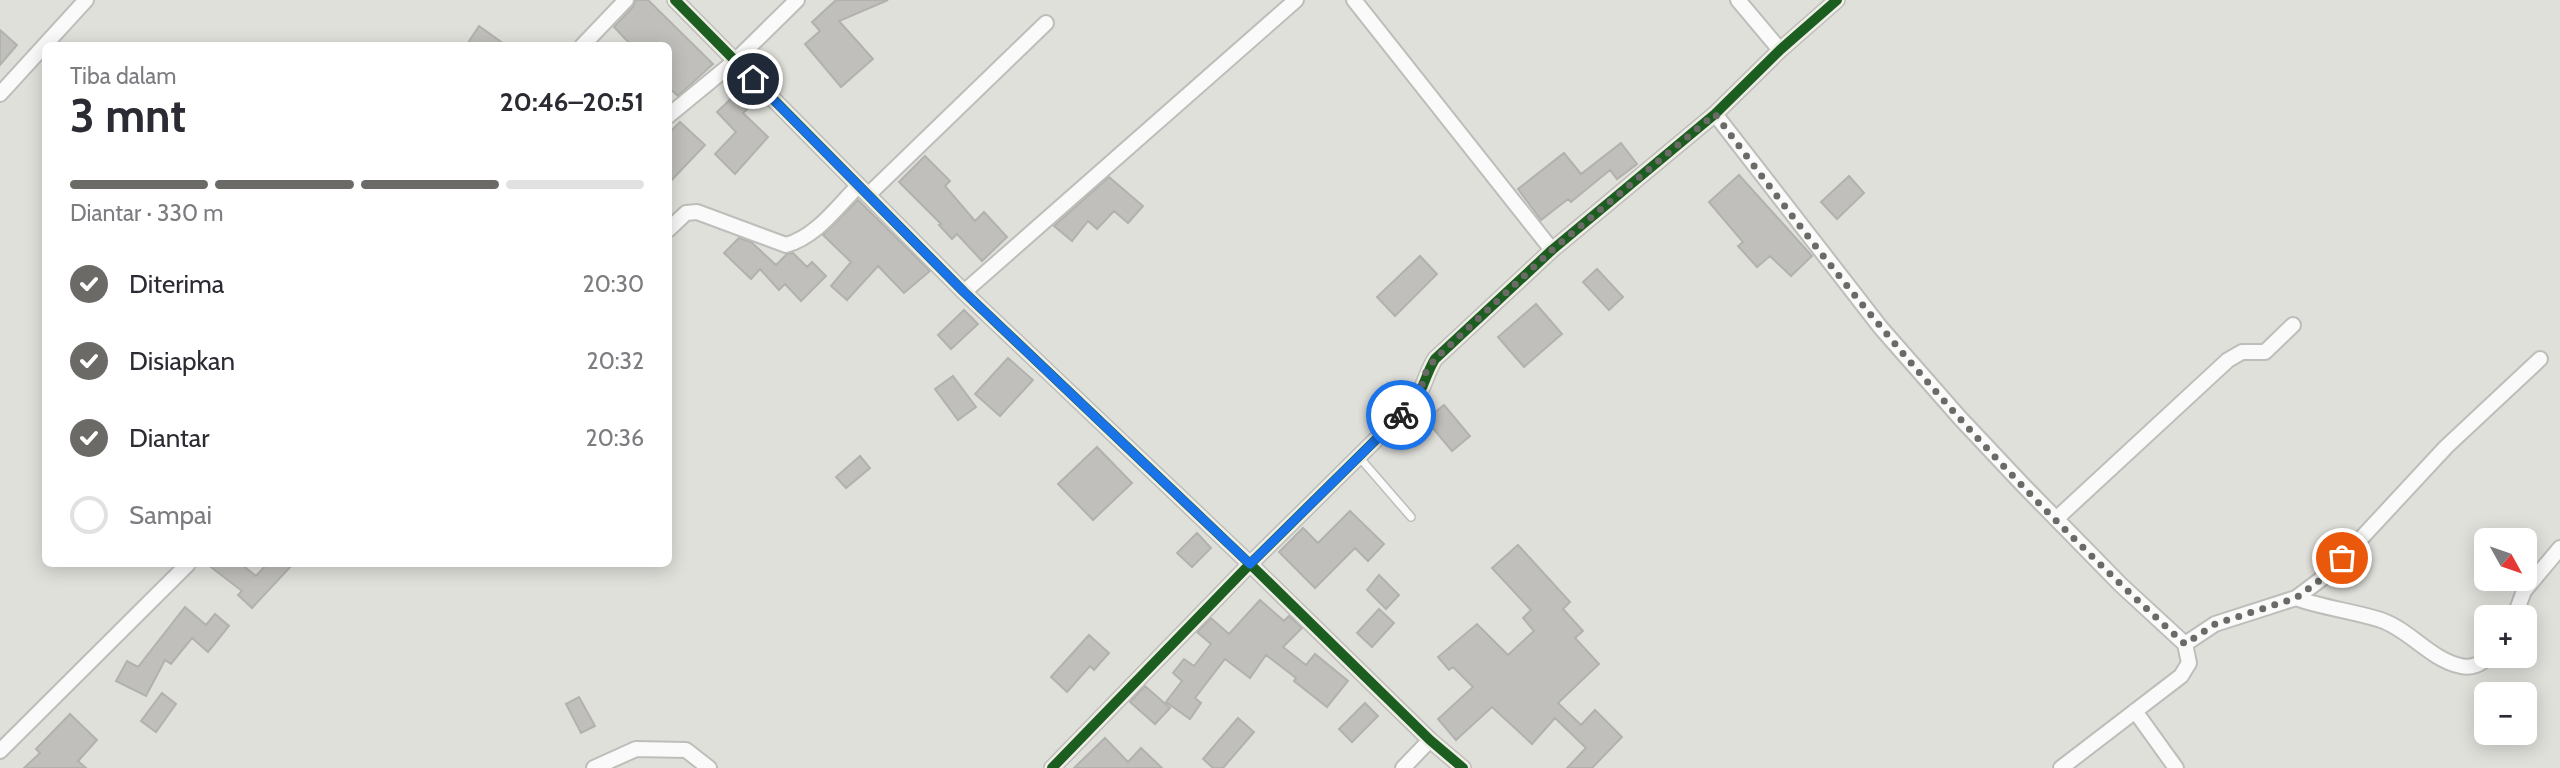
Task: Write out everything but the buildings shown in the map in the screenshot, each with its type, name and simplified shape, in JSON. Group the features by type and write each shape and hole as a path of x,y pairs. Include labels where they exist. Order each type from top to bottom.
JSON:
{"street":[{"path":"48,42 86,0"},
{"path":"586,42 626,0"},
{"path":"675,0 964,292 1250,564 1430,740 1463,768"},
{"path":"672,113 735,61 797,0"},
{"path":"964,292 1296,0"},
{"path":"1354,0 1552,250"},
{"path":"1738,0 1780,50"},
{"path":"1055,767 1250,564 1414,402 1424,383 1426,372 1435,359 1552,250 1715,114 1780,50 1838,0"},
{"path":"672,226 686,213 697,212 786,245 799,242 863,191 1046,23"},
{"path":"0,94 42,48"},
{"path":"1715,114 1881,328 1960,418 2121,585 2185,644 2189,663 2181,676 2061,768"},
{"path":"2056,519 2228,360 2242,352 2265,352 2292,325"},
{"path":"2185,644 2215,624 2296,598 2328,574 2446,447 2540,359"},
{"path":"2519,605 2524,591 2560,548"},
{"path":"0,751 185,567"},
{"path":"2296,598 2382,621 2448,662 2464,667 2474,666"},
{"path":"2135,711 2176,768"},
{"path":"1404,768 1430,740"},
{"path":"594,768 636,749 686,750 709,768"}],"lane":[{"path":"1358,457 1411,517"}],"cycle path":[{"path":"675,0 964,292 1250,564 1430,740 1463,768"},
{"path":"1052,768 1250,564 1414,402 1435,359 1552,250 1715,114 1780,50 1837,0"}],"way so far":[{"path":"1401,415 1419,395 1426,372 1435,359 1552,250 1715,114 1881,328 1960,418 2121,585 2185,644 2215,624 2296,598 2328,574 2342,558"}],"route":[{"path":"753,79 964,292 1250,564 1401,415"}]}
